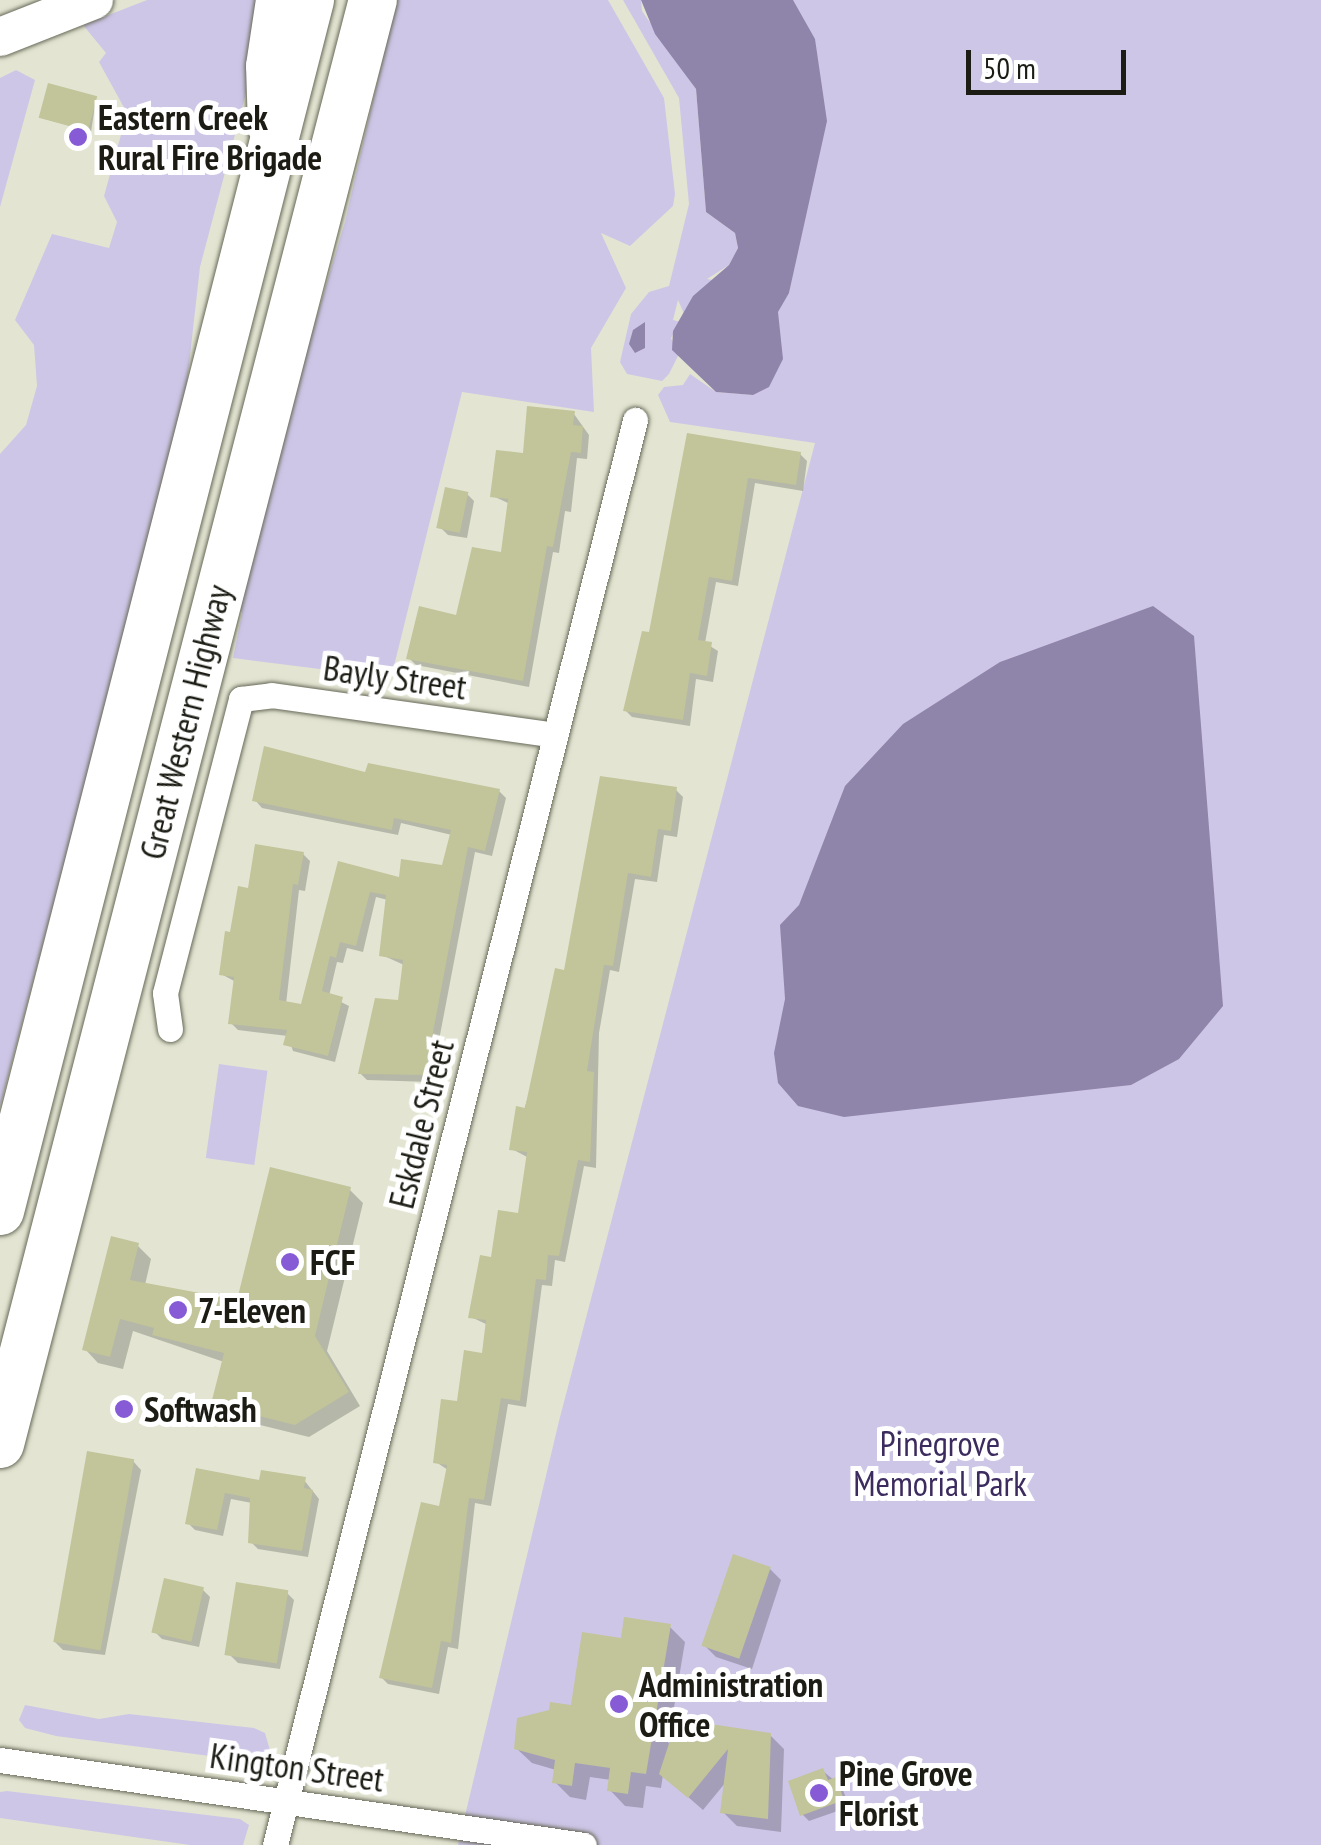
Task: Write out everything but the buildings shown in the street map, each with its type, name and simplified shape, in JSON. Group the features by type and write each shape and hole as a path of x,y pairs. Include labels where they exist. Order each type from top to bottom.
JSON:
{"highway":[{"name":"Great Western Highway","path":"0,1211 310,0"},
{"name":"Great Western Highway","path":"0,1444 357,53 376,0"}],"main road":[{"path":"0,37 94,0"},
{"path":"267,160 266,66 275,0"}],"street":[{"name":"Eskdale Street","path":"275,1845 635,420"},
{"name":"Bayly Street","path":"170,1029 165,993 235,714 252,694 555,736"},
{"name":"Kington Street","path":"0,1760 584,1845"}],"green space":[{"path":"147,0 258,0 268,10 200,267 184,409 0,1107 0,454 26,425 37,386 34,345 15,320 52,234 109,248 117,222 104,196 127,113 99,62 106,53 83,25"},
{"path":"396,0 608,0 664,98 675,194 673,206 630,246 601,233 626,288 591,348 594,412 462,392 391,678 233,658 242,613 234,592 345,222"},
{"name":"Pinegrove Memorial Park","path":"623,0 641,0 642,11 696,89 706,212 735,233 738,248 729,265 707,279 789,293 808,194 752,0 1321,0 1321,1845 458,1845 559,1421 815,443 670,422 658,395 664,387 683,385 690,374 716,392 753,395 689,325 678,300 673,320 681,322 671,338 679,354 669,374 662,381 627,374 620,362 631,314 649,292 669,286 689,204 679,98"},
{"path":"16,70 35,80 0,207 0,78"},
{"path":"219,1064 268,1071 254,1165 206,1158"},
{"path":"25,1705 99,1719 129,1714 254,1728 265,1733 271,1754 264,1763 56,1736 25,1728 19,1720"},
{"path":"0,1792 240,1819 249,1825 243,1845 190,1845 0,1818"}],"shaded area":[{"path":"641,0 793,0 815,39 827,121 789,293 778,312 783,359 769,387 753,395 716,392 672,350 673,331 693,296 729,265 738,248 735,233 706,212 696,89 655,34"},
{"path":"645,322 645,348 635,353 629,344 633,330"},
{"path":"1153,606 1194,636 1223,1006 1179,1059 1131,1085 844,1117 798,1106 778,1083 774,1053 785,999 780,925 799,905 845,786 903,724 1000,662"}],"place":[{"name":"Eastern Creek Rural Fire Brigade","path":"78,137"},
{"name":"FCF","path":"290,1262"},
{"name":"7-Eleven","path":"178,1310"},
{"name":"Softwash","path":"124,1409"},
{"name":"Administration Office","path":"619,1704"},
{"name":"Pine Grove Florist","path":"819,1793"}]}
